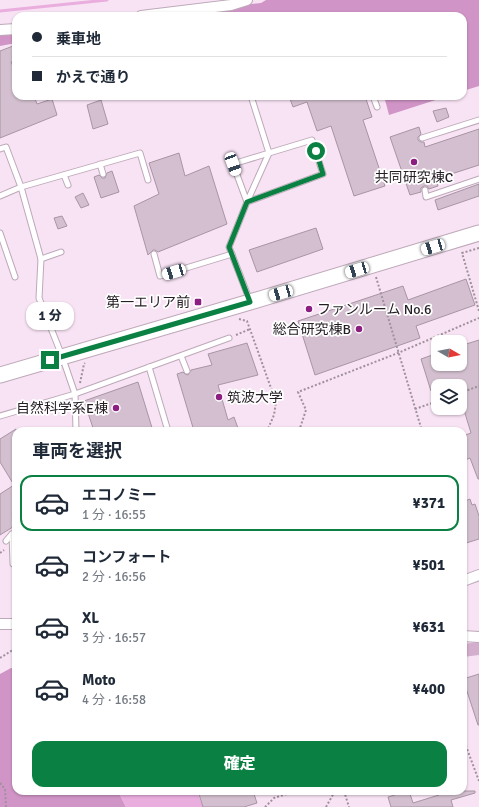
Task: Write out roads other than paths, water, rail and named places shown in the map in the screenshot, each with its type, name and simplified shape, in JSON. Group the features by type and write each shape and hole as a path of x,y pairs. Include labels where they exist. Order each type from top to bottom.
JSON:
{"street":[{"path":"174,12 231,5 247,0"},
{"path":"0,30 12,29"},
{"path":"0,375 479,233"},
{"path":"467,580 479,575"},
{"path":"0,624 12,624"},
{"path":"467,636 479,637"}],"lane":[{"path":"250,302 229,247 247,202 270,152 252,100"},
{"path":"374,100 377,107"},
{"path":"422,138 479,120"},
{"path":"312,140 323,174 247,202 233,164 312,140"},
{"path":"0,149 6,147 21,187 41,259 39,298 75,394 76,427"},
{"path":"0,196 21,187 140,152 148,180"},
{"path":"100,164 103,174"},
{"path":"64,175 68,185"},
{"path":"425,190 426,198 479,179"},
{"path":"0,232 15,277"},
{"path":"41,259 61,252"},
{"path":"154,254 160,276 232,254"},
{"path":"0,416 75,394 229,338"},
{"path":"181,356 187,371"},
{"path":"150,367 167,427"},
{"path":"6,541 12,536"}],"waterway":[{"path":"0,11 107,0"}],"place":[{"name":"共同研究棟C","path":"414,162"},
{"name":"第一エリア前","path":"198,302"},
{"name":"ファンルーム No.6","path":"309,309"},
{"name":"総合研究棟B","path":"359,329"},
{"name":"筑波大学","path":"219,397"},
{"name":"自然科学系E棟","path":"116,408"}]}
